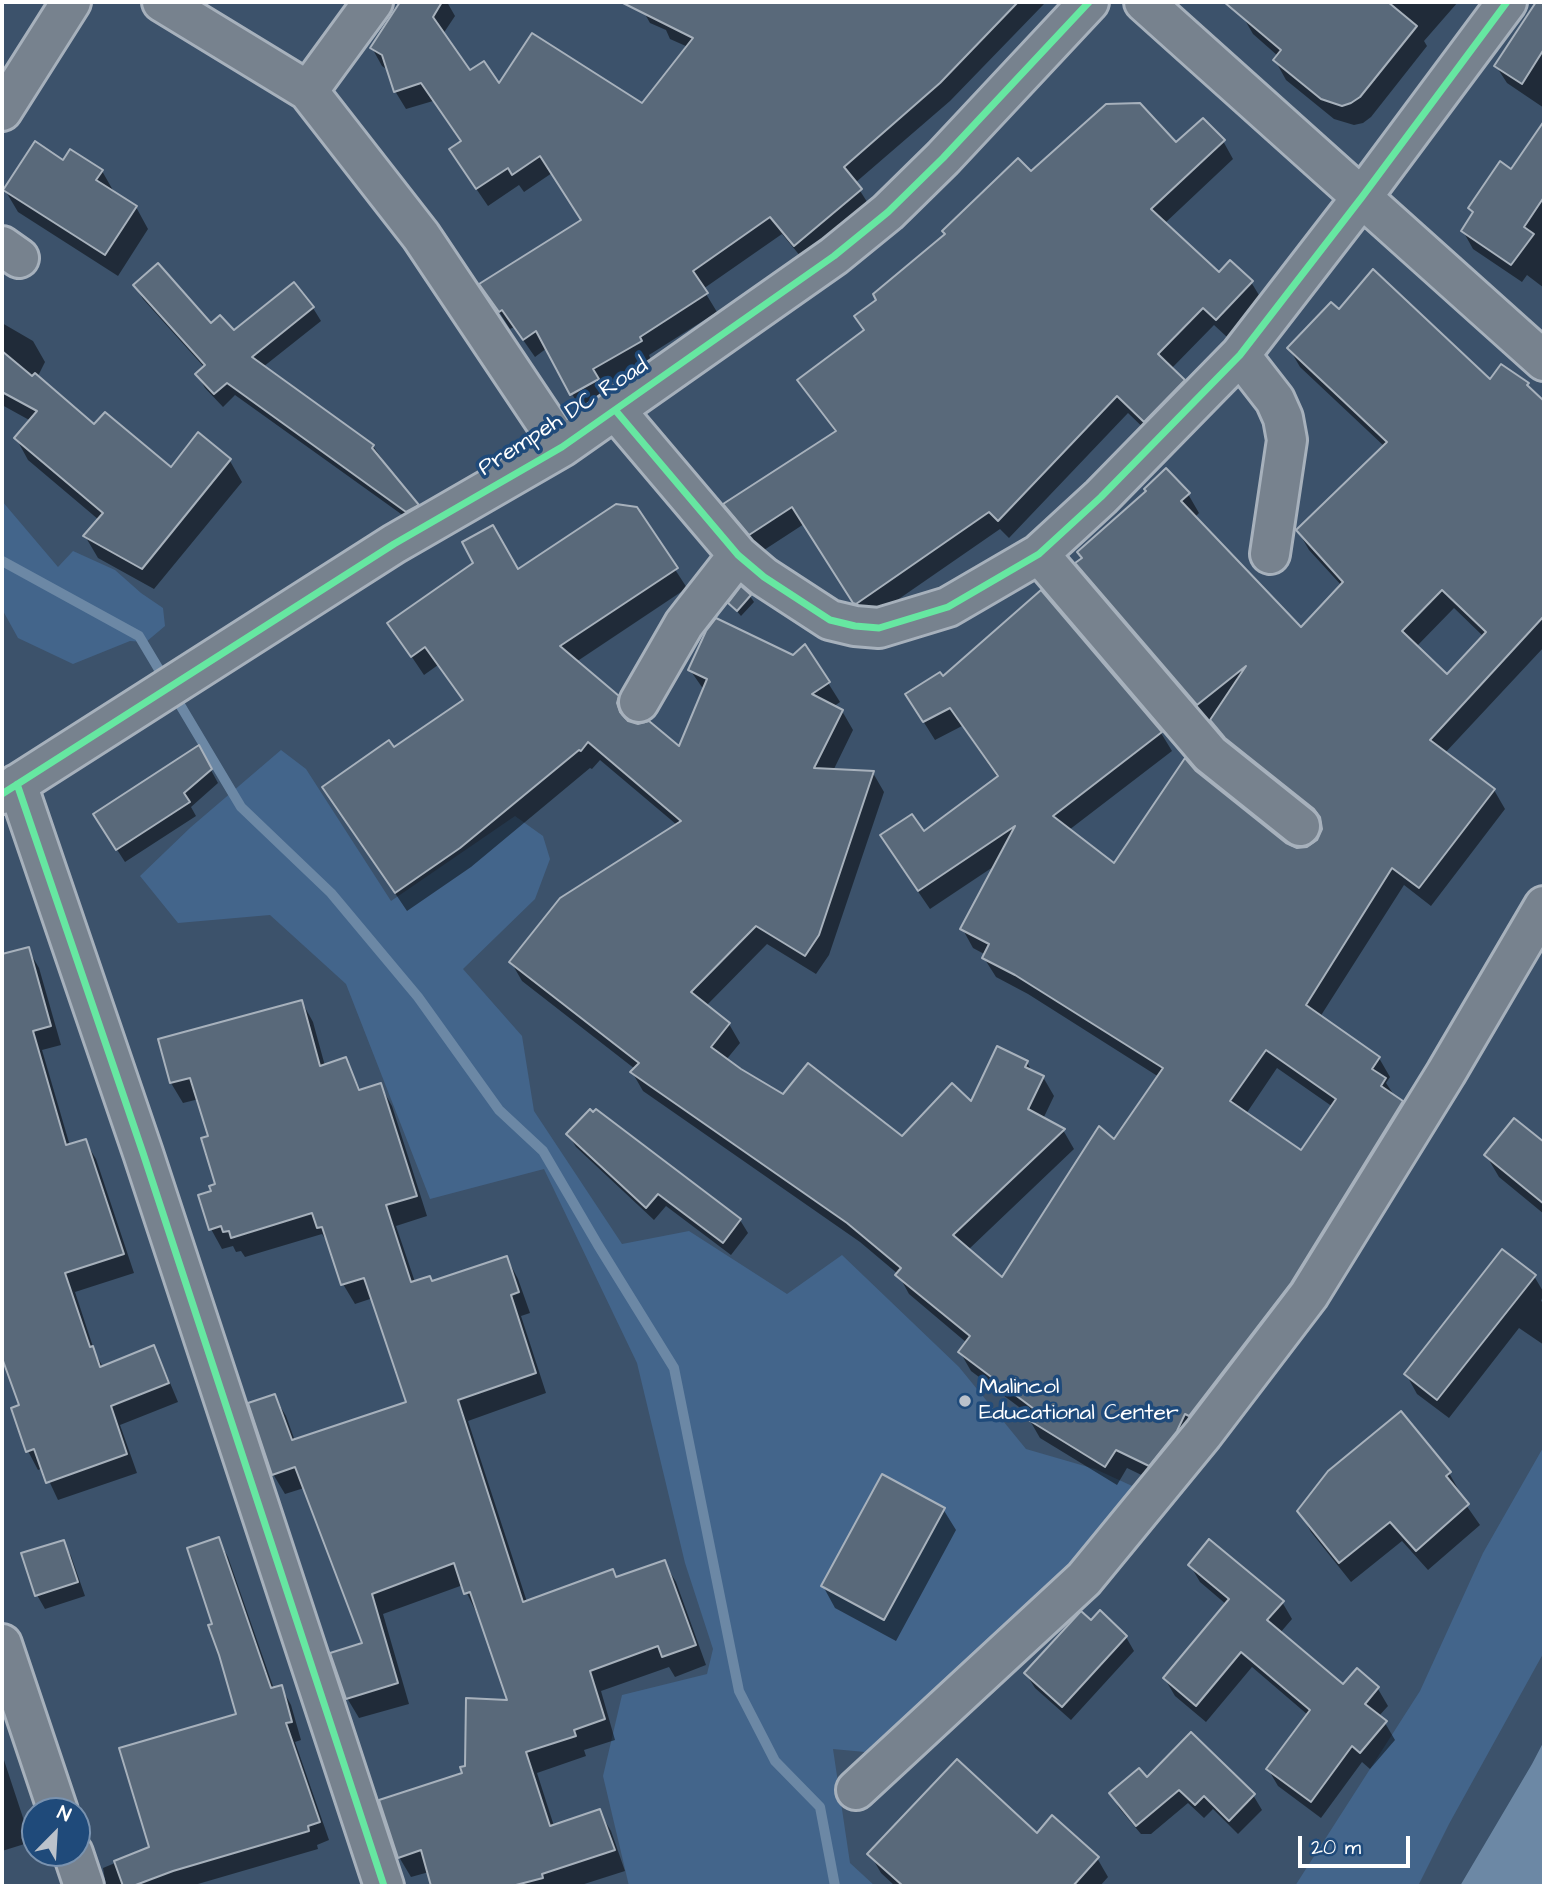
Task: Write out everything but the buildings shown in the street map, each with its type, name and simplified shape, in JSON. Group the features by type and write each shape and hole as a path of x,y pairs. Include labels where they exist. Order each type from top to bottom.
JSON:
{"street":[{"path":"2,111 71,2"},
{"path":"162,2 308,91 421,236 562,447"},
{"path":"308,91 373,2"},
{"name":"Prempeh DC Road","path":"9,789 394,544 562,447 834,256 888,212 943,158 1089,2"},
{"path":"1144,2 1544,361"},
{"path":"616,411 738,555 764,577 830,620 879,628 948,607 1039,554 1101,497 1240,355 1507,2"},
{"path":"1240,355 1275,400 1283,418 1287,440 1270,554"},
{"path":"1039,554 1210,754 1300,826"},
{"path":"639,702 684,624 738,555"},
{"path":"9,789 143,1153 384,1886"},
{"path":"856,1790 1084,1578 1203,1434 1309,1295 1446,1073 1544,906"},
{"path":"2,1644 53,1797"},
{"path":"78,1867 84,1886"}],"shaded area":[{"path":"2,501 58,567 73,551 115,570 163,608 165,626 146,642 130,641 73,664 18,638 2,609"},
{"path":"281,750 306,769 391,901 515,816 543,836 550,859 535,899 463,969 522,1036 534,1111 622,1244 689,1231 787,1294 842,1255 959,1367 1026,1449 1095,1469 1141,1490 1083,1561 865,1752 833,1749 850,1863 875,1886 629,1886 603,1776 622,1695 707,1674 713,1649 685,1563 637,1363 544,1169 430,1199 346,984 270,915 178,923 140,876 191,827"},
{"path":"1544,1446 1544,1652 1418,1886 1295,1886 1420,1691 1483,1553"},
{"path":"1544,1741 1544,1886 1460,1886 1532,1764"}],"waterway":[{"path":"2,561 139,636 241,807 331,893 418,997 499,1110 543,1151 674,1368 739,1691 775,1761 820,1807 835,1886"}],"cycle path":[{"path":"2,794 394,544 562,447 834,256 888,212 943,158 1089,2"},
{"path":"616,411 738,555 764,577 830,620 879,628 948,607 1039,554 1101,497 1240,355 1507,2"},
{"path":"17,784 143,1153 384,1886"}],"place":[{"name":"Malincol Educational Center","path":"965,1401"}]}
